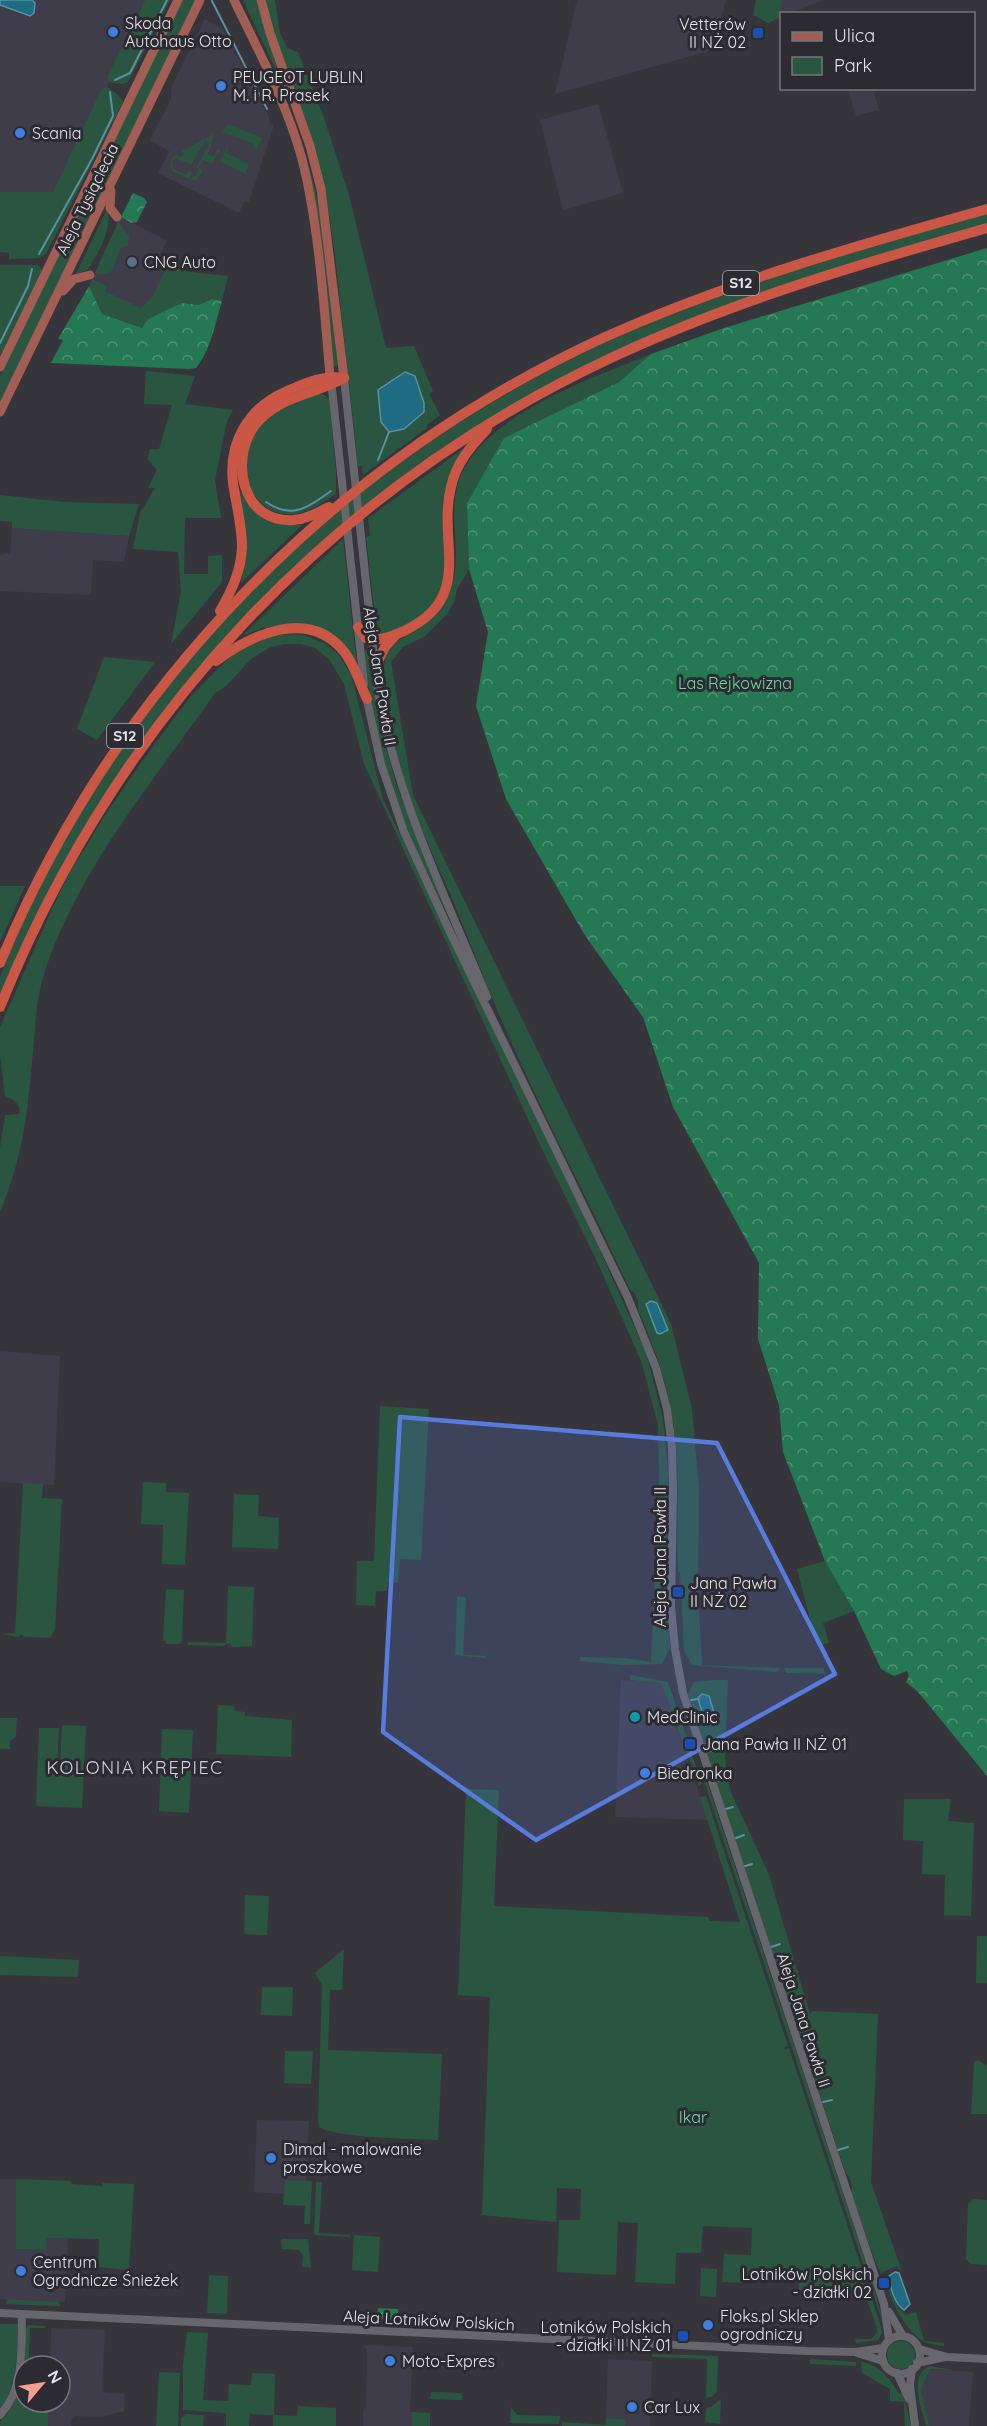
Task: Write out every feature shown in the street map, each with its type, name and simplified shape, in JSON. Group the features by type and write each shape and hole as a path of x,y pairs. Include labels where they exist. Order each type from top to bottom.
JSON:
{"highway":[{"name":"S12","path":"0,963 39,877 93,784 138,717 213,624 282,555 388,466 457,418 537,371 606,337 743,282 987,209"},
{"name":"S12","path":"0,1007 38,921 89,826 134,758 197,676 264,601 338,532 408,477 497,418 596,365 694,322 833,274 987,228"},
{"path":"213,624 232,588 241,559 241,528 232,467 238,437 251,416 267,402 290,390 344,378"},
{"path":"331,381 286,401 261,419 251,432 244,448 241,473 245,490 253,502 264,513 277,519 302,519 348,498"},
{"path":"375,667 385,647 397,634 424,618 434,609 443,594 450,573 447,513 451,485 467,452 497,418"},
{"path":"358,627 364,637 372,640 397,634"},
{"path":"197,676 233,648 253,637 274,630 300,629 319,633 332,640 343,650 367,699"}],"main road":[{"name":"Aleja Tysiąclecia","path":"0,367 178,0"},
{"name":"Aleja Tysiąclecia","path":"0,412 200,0"},
{"path":"234,0 281,102 302,159 313,218 331,381"},
{"path":"261,0 270,33 310,146 321,189 344,378"},
{"path":"117,217 109,203 119,166"},
{"path":"53,302 74,279 90,275"}],"street":[{"name":"Aleja Jana Pawła II","path":"344,378 375,667 385,728 401,787 498,1029"},
{"name":"Aleja Jana Pawła II","path":"331,381 367,699 378,753 404,832 451,934 628,1298 659,1375 667,1409 672,1447 671,1617 683,1693 884,2304 889,2340"},
{"name":"Aleja Jana Pawła II","path":"884,2304 903,2336"},
{"name":"Aleja Lotników Polskich","path":"0,2313 856,2352 883,2348"},
{"path":"0,2415 11,2401 19,2377 22,2314"},
{"path":"911,2404 897,2373 888,2369 883,2361 883,2348 889,2340 903,2336 914,2342 919,2349 947,2357 987,2359"},
{"path":"915,2426 910,2379 919,2349"},
{"name":"Aleja Lotników Polskich","path":"856,2352 883,2361"},
{"path":"897,2373 947,2357"}],"highlighted area":[{"path":"400,1417 717,1443 835,1674 536,1840 383,1732"}],"shaded area":[{"path":"0,0 145,0 107,77 109,82 107,87 101,89 53,192 0,192"},
{"path":"577,0 726,0 713,50 555,94"},
{"path":"756,0 823,0 793,12 780,12 780,17 768,23 753,15"},
{"path":"205,19 223,29 269,117 270,124 274,125 249,202 244,202 239,213 158,173 169,151 150,140 171,99 171,87"},
{"path":"848,90 873,90 879,110 856,116"},
{"path":"598,104 623,193 563,210 540,120"},
{"path":"121,217 167,241 156,262 166,267 152,297 141,309 105,291 107,286 92,279"},
{"path":"12,528 129,536 124,562 93,560 91,595 0,591 0,555 10,553"},
{"path":"0,1351 60,1356 54,1485 0,1482"},
{"path":"621,1680 661,1682 708,1820 615,1817"},
{"path":"257,2120 309,2121 306,2181 285,2180 284,2194 254,2192"},
{"path":"0,2179 16,2179 16,2249 46,2250 47,2238 68,2239 65,2302 0,2299"},
{"path":"51,2328 105,2330 102,2392 125,2394 124,2411 101,2417 75,2416 72,2418 71,2426 48,2426 48,2414 72,2414 72,2354 50,2354"},
{"path":"365,2345 413,2347 410,2412 412,2412 412,2426 363,2426 363,2409 366,2408 367,2355"},
{"path":"608,2359 652,2361 650,2426 625,2426 625,2419 606,2418"},
{"path":"930,2369 973,2372 969,2426 929,2426 921,2389"}],"green space":[{"path":"145,0 170,0 128,82 122,84 109,82 107,77"},
{"path":"182,0 196,0 0,402 0,376"},
{"path":"243,0 256,0 283,85"},
{"path":"265,0 275,0 280,33 287,48 298,52 324,118 349,195 386,348 414,346 433,391 429,394 440,415 428,424 426,429 363,475 362,466 358,466 335,254 325,189"},
{"path":"756,0 782,0 780,17 768,23 753,15"},
{"path":"107,87 123,101 46,254 38,258 9,259 9,253 0,252 0,192 53,192 101,89"},
{"path":"227,124 262,138 256,151 252,143 222,132"},
{"path":"214,134 208,154 214,156 218,148 220,151 211,164 203,160 199,168 203,170 196,181 191,179 193,175 196,176 199,169 196,168 209,145 206,139 191,165 176,158 172,161 174,169 186,175 188,171 192,172 189,179 174,172 170,165 171,160 177,154 180,158 184,155 182,151"},
{"path":"300,138 320,214 338,364 336,367 333,365"},
{"path":"230,142 226,153 249,164 245,174 220,161"},
{"path":"133,193 147,202 137,222 132,223 121,217"},
{"path":"106,211 108,212 108,227 99,250 87,270 76,274"},
{"path":"987,213 987,225 629,345 509,407 451,442 396,481 332,533 272,588 216,648 164,711 116,778 73,848 34,920 0,995 0,977 45,875 94,791 131,735 190,658 236,607 336,513 446,431 565,362 627,333 760,282"},
{"path":"118,222 129,236 128,245 121,248 112,271 103,274 95,273"},
{"name":"Las Rejkowizna","path":"987,248 987,1776 918,1692 906,1682 909,1676 907,1671 894,1676 881,1669 854,1611 825,1561 783,1452 779,1405 758,1339 759,1263 673,1107 643,1017 584,934 506,799 476,706 488,632 469,569 467,503 504,438 619,382 651,354 724,328"},
{"path":"160,255 184,267 183,271 228,276 222,301 212,299 199,305 182,303 142,328 102,314 89,286 92,279 107,286 105,291 141,308 152,297 166,267 156,263"},
{"path":"0,265 38,265 42,270 0,356"},
{"path":"89,286 102,314 142,328 148,319 182,303 199,305 212,299 222,301 209,345 196,368 51,363 63,340 58,339"},
{"path":"651,354 619,382 504,438 467,503 469,569 457,589 454,602 448,613 424,637 403,647 391,662 413,795 671,1324 692,1409 699,1488 698,1593 702,1665 780,1668 778,1672 692,1665 684,1650 680,1573 678,1572 676,1441 665,1384 638,1310 634,1292 630,1290 523,1067 416,815 394,750 384,675 387,654 394,644 430,620 449,594 456,565 454,516 456,492 466,466 483,443 507,423 566,389"},
{"path":"146,371 195,376 185,404 233,410 227,421 215,480 221,518 185,518 184,574 208,574 208,556 222,555 222,582 171,644 181,591 178,552 133,549 140,513 155,488 148,488 157,470 148,459 150,449 159,449 172,405 144,404"},
{"path":"317,394 323,394 329,399 336,494 305,512 280,513 268,508 258,500 252,489 246,463 252,437 264,422 281,410"},
{"path":"464,448 452,470 446,572 439,594 425,613 407,625 380,636 377,633 366,537 370,536 368,518"},
{"path":"239,489 250,507 264,518 291,525 302,525 241,583 246,554"},
{"path":"0,495 65,502 139,504 129,536 12,528 12,522 0,521"},
{"path":"343,539 357,666 351,654 289,624 262,628 242,636"},
{"path":"304,635 324,643 338,654 351,675 383,799 592,1233 646,1353 663,1418 668,1473 665,1584 670,1648 662,1664 622,1665 580,1661 580,1657 625,1658 651,1662 659,1478 658,1426 642,1363 595,1257 539,1143 364,764 344,684 329,659 315,648 301,644 284,644 269,648 252,658 225,687 215,693 140,797 92,869 54,946 41,985 22,1138 14,1174 0,1212 0,1148 5,1115 19,1114 19,1107 16,1102 5,1097 0,1055 0,1027 69,874 107,812 190,697 236,652 271,636"},
{"path":"366,650 369,651 381,730 397,787 461,942 413,841 390,784 370,697 364,653"},
{"path":"104,657 155,662 97,740 77,729"},
{"path":"0,886 25,886 0,942"},
{"path":"380,1406 429,1409 421,1560 400,1559 398,1583 388,1582 387,1591 376,1591 375,1606 356,1605 357,1561 374,1561"},
{"path":"143,1482 166,1483 166,1492 189,1493 185,1565 162,1564 163,1525 141,1524"},
{"path":"23,1483 43,1484 42,1498 62,1499 55,1630 50,1638 2,1634 15,1633"},
{"path":"234,1494 259,1495 258,1516 279,1518 278,1549 232,1547"},
{"path":"825,1561 854,1611 823,1623 829,1643 817,1646 797,1569"},
{"path":"228,1586 254,1587 252,1646 232,1647 231,1644 226,1643"},
{"path":"166,1589 184,1590 180,1644 166,1644 163,1640"},
{"path":"457,1597 466,1597 463,1655 486,1656 486,1658 455,1655"},
{"path":"187,1642 226,1643 224,1646 188,1645"},
{"path":"784,1668 824,1668 825,1674 786,1673"},
{"path":"630,1675 668,1682 688,1742 685,1743 689,1747 702,1783 699,1786 661,1683 630,1680"},
{"path":"728,1680 725,1758 730,1790 769,1875 810,2014 813,2011 878,2014 871,2182 902,2272 897,2266 881,2273 873,2256 851,2192 849,2176 846,2174 705,1749 688,1694 694,1682"},
{"path":"218,1705 234,1706 235,1711 245,1712 245,1716 292,1720 291,1757 216,1754"},
{"path":"0,1718 17,1718 16,1736 10,1742 10,1749 0,1749"},
{"path":"62,1725 86,1726 82,1808 36,1806 39,1728 59,1728 57,1770 60,1771"},
{"path":"162,1729 193,1730 189,1813 159,1811"},
{"path":"698,1763 704,1773 874,2287 884,2327"},
{"name":"Ikar","path":"466,1789 499,1790 494,1906 708,1917 710,1921 740,1922 700,1797 706,1796 788,2046 784,2048 785,2050 789,2048 881,2327 882,2333 878,2340 856,2343 855,2339 871,2339 878,2332 867,2299 799,2294 799,2274 751,2271 750,2283 722,2282 724,2254 751,2255 752,2228 703,2226 701,2253 676,2253 675,2284 635,2282 638,2223 618,2222 616,2275 557,2272 559,2220 580,2220 581,2189 557,2188 556,2222 482,2215 490,1997 458,1995"},
{"path":"904,1799 951,1799 948,1821 974,1823 971,1916 944,1915 945,1875 922,1874 923,1841 903,1840"},
{"path":"245,1895 269,1896 267,1935 244,1934"},
{"path":"977,1936 987,1936 987,1983 976,1983"},
{"path":"344,1949 342,1990 330,1990 328,2050 442,2054 438,2140 358,2136 328,2131 319,2127 322,1985 315,1973"},
{"path":"0,1956 79,1960 78,1977 0,1975"},
{"path":"262,1987 293,1987 292,2016 261,2015"},
{"path":"285,2051 313,2051 311,2084 284,2083"},
{"path":"978,2060 987,2066 987,2114 971,2114 974,2062"},
{"path":"16,2179 71,2181 72,2184 102,2186 103,2183 134,2184 129,2270 98,2267 99,2239 47,2238 46,2250 16,2249"},
{"path":"285,2180 312,2181 310,2224 304,2224 305,2206 283,2205"},
{"path":"316,2182 322,2182 319,2233 350,2235 350,2237 314,2235"},
{"path":"973,2199 987,2200 987,2265 971,2264 966,2259 968,2204"},
{"path":"354,2235 380,2237 378,2272 352,2270"},
{"path":"281,2239 308,2239 311,2268 302,2267 303,2255 299,2250 282,2249"},
{"path":"701,2268 717,2269 716,2297 700,2296"},
{"path":"209,2275 228,2276 227,2314 207,2313"},
{"path":"886,2275 898,2308 906,2315 916,2312 924,2341 944,2343 944,2346 925,2342 911,2331 893,2303"},
{"path":"7,2299 59,2302 60,2306 6,2304"},
{"path":"378,2308 398,2309 398,2320 377,2319"},
{"path":"0,2324 18,2324 17,2354 12,2354 12,2383 0,2410"},
{"path":"28,2325 45,2326 45,2328 30,2328 29,2354 24,2354 25,2330"},
{"path":"187,2332 208,2333 203,2400 228,2401 229,2384 251,2385 252,2373 275,2374 274,2415 297,2416 298,2406 336,2408 336,2426 273,2426 273,2415 250,2414 249,2426 226,2426 226,2413 183,2410 183,2364"},
{"path":"901,2341 911,2345 915,2355 911,2365 901,2369 891,2365 887,2355 891,2345"},
{"path":"652,2354 718,2356 717,2392 706,2398 707,2359 652,2357"},
{"path":"810,2359 856,2362 856,2366 810,2364"},
{"path":"861,2362 878,2369 888,2378 899,2394 903,2393 911,2426 905,2426 904,2402 890,2401 890,2389 862,2373"},
{"path":"930,2366 954,2370 930,2369 921,2389 929,2426 926,2426 919,2401 918,2384 923,2370"},
{"path":"159,2372 180,2373 178,2426 156,2426"},
{"path":"431,2392 462,2393 462,2400 430,2399"},
{"path":"721,2399 720,2424 705,2422 706,2408"},
{"path":"12,2406 12,2414 48,2414 48,2426 0,2426 0,2422"},
{"path":"511,2407 517,2415 560,2416 559,2424 510,2423"},
{"path":"412,2412 430,2413 430,2426 412,2426"},
{"path":"186,2414 204,2415 203,2426 181,2426 181,2418"},
{"path":"606,2418 625,2419 625,2426 562,2426 562,2422 605,2425"}],"water":[{"path":"0,0 32,0 35,3 34,13 30,16 0,5"},
{"path":"405,372 415,376 424,403 424,412 404,429 389,432 381,422 378,390"},
{"path":"651,1301 657,1303 668,1330 660,1334 657,1333 646,1304"},
{"path":"702,1694 709,1696 715,1716 714,1720 708,1723 705,1722 698,1698"},
{"path":"895,2272 899,2273 910,2304 904,2310 896,2300 890,2285 889,2276"}],"waterway":[{"path":"115,80 130,73 167,0"},
{"path":"212,1 267,109"},
{"path":"39,254 92,159 113,116 110,92"},
{"path":"0,343 28,286 32,269"},
{"path":"378,460 389,432"},
{"path":"266,502 292,511 315,502 331,491"},
{"path":"691,1700 698,1699"},
{"path":"698,1724 705,1722"},
{"path":"707,1752 715,1749"},
{"path":"716,1781 724,1779"},
{"path":"726,1809 733,1807"},
{"path":"736,1838 744,1835"},
{"path":"745,1866 752,1864"},
{"path":"771,1947 780,1944"},
{"path":"781,1975 789,1973"},
{"path":"790,2003 799,2001"},
{"path":"799,2031 808,2029"},
{"path":"810,2065 819,2062"},
{"path":"823,2102 832,2100"},
{"path":"838,2150 848,2147"}],"place":[{"name":"Skoda Autohaus Otto","path":"113,32"},
{"name":"Vetterów II NŻ 02","path":"758,33"},
{"name":"PEUGEOT LUBLIN M. i R. Prasek","path":"221,86"},
{"name":"Scania","path":"20,133"},
{"name":"CNG Auto","path":"132,262"},
{"name":"Jana Pawła II NŻ 02","path":"678,1592"},
{"name":"MedClinic","path":"635,1717"},
{"name":"Jana Pawła II NŻ 01","path":"690,1744"},
{"name":"Biedronka","path":"645,1773"},
{"name":"Dimal - malowanie proszkowe","path":"271,2158"},
{"name":"Centrum Ogrodnicze Śnieżek","path":"21,2271"},
{"name":"Lotników Polskich - działki 02","path":"884,2283"},
{"name":"Floks.pl Sklep ogrodniczy","path":"708,2325"},
{"name":"Lotników Polskich - działki II NŻ 01","path":"683,2336"},
{"name":"Moto-Expres","path":"390,2361"},
{"name":"Car Lux","path":"632,2407"}],"district":[{"name":"KOLONIA KRĘPIEC","path":"135,1768"}]}
